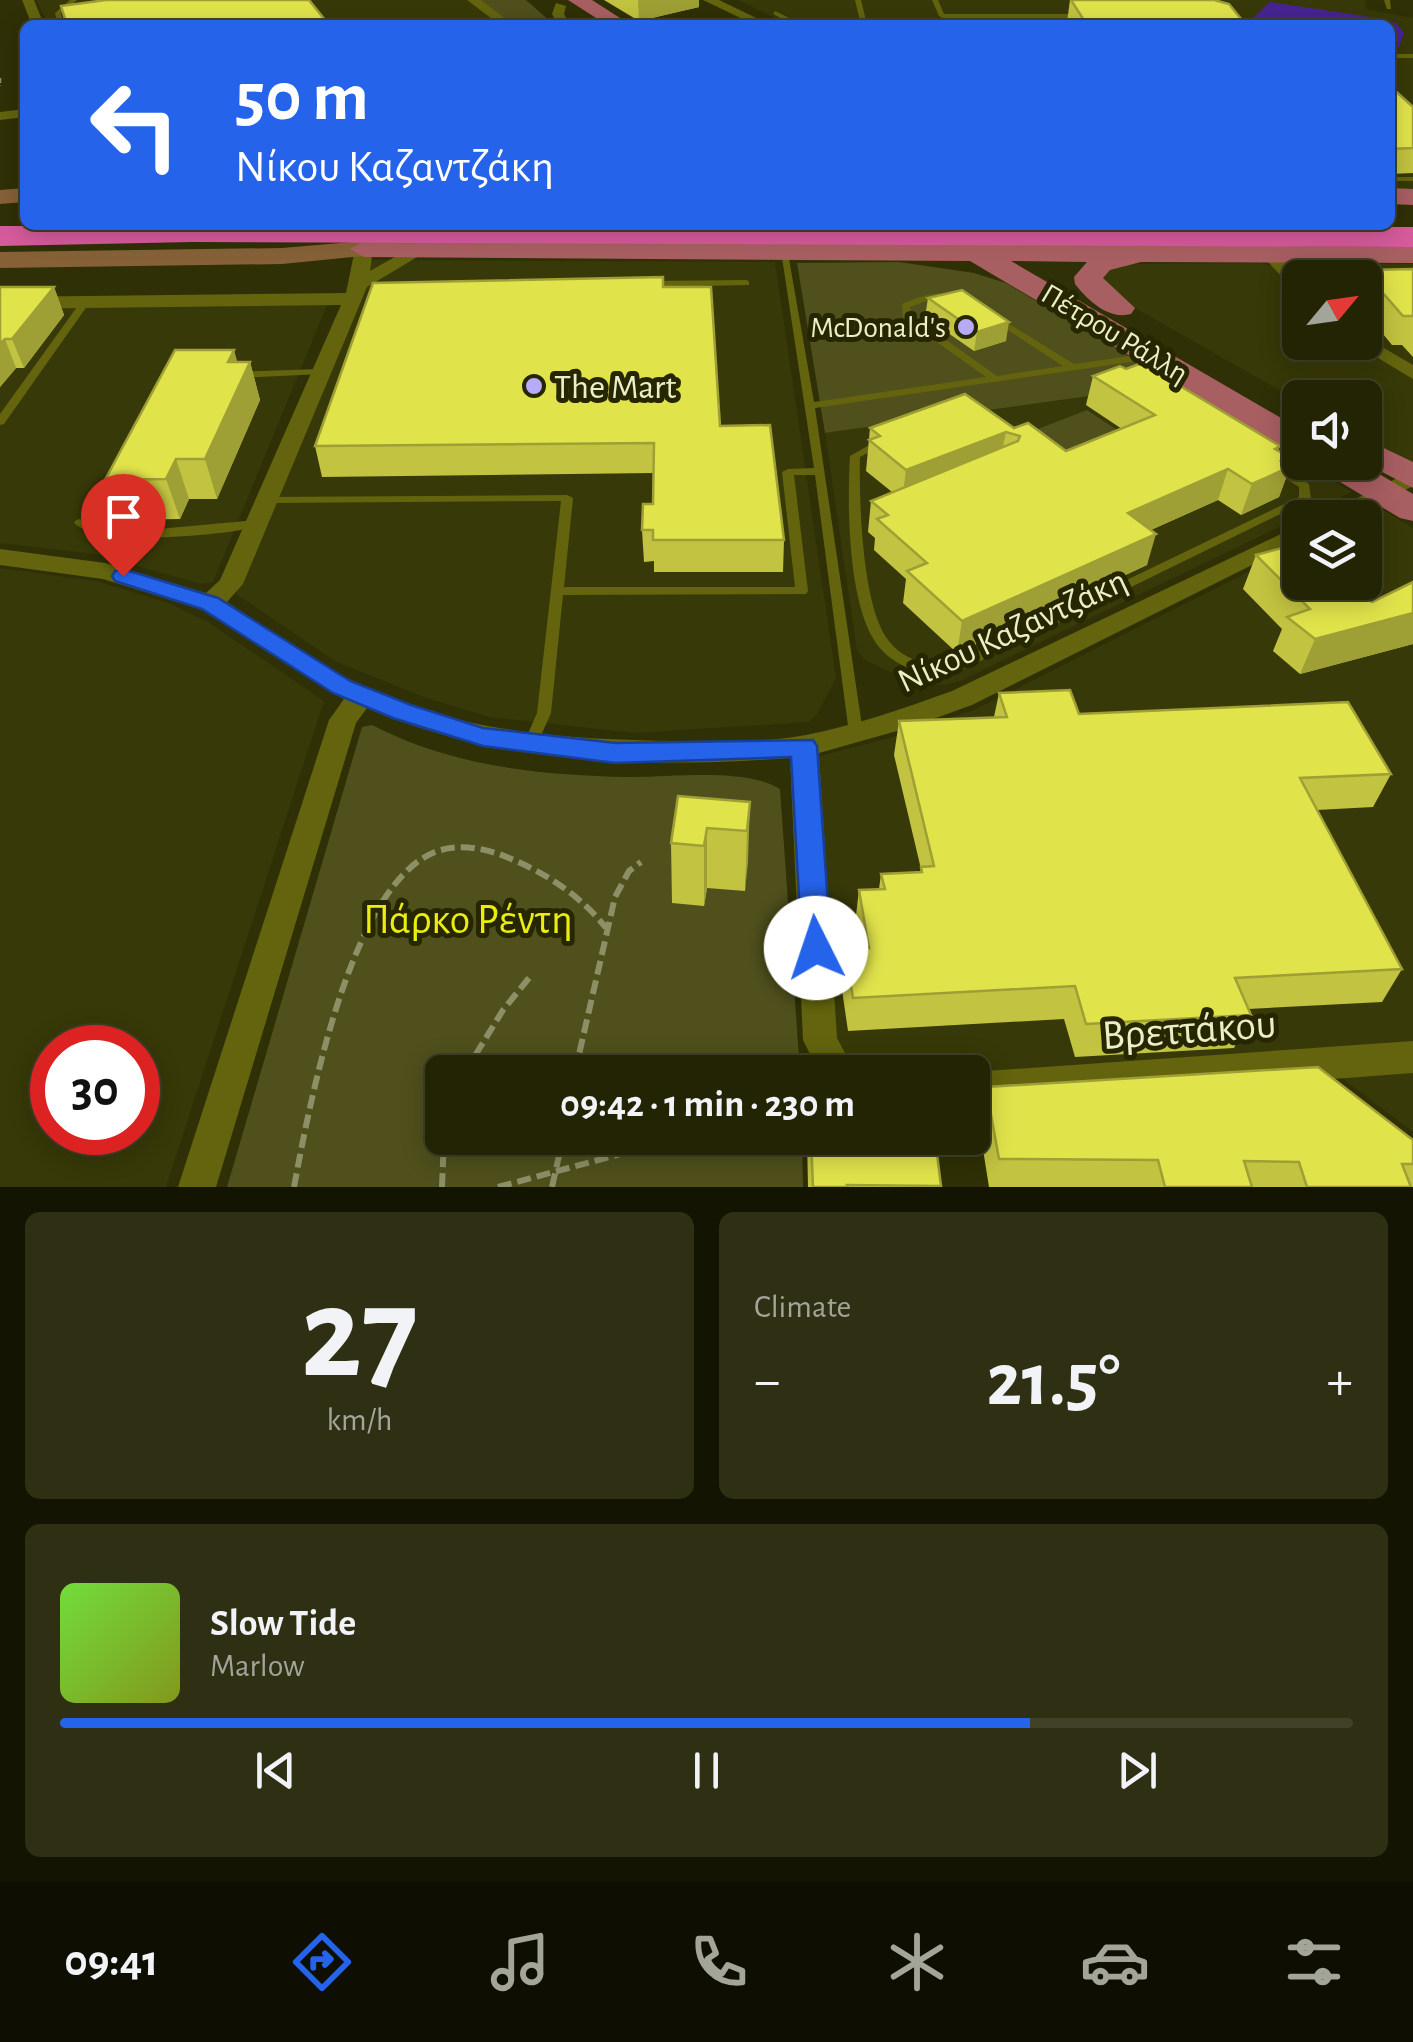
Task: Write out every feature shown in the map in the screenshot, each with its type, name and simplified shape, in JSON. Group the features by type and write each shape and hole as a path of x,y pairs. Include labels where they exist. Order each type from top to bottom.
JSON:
{"highway":[{"path":"0,236 378,241"},
{"path":"0,248 378,241 1413,237"}],"main road":[{"path":"563,8 604,20"},
{"path":"784,252 840,249 889,237 900,230"},
{"path":"1184,230 1215,247 1271,254"},
{"path":"876,253 971,234 1022,254 1413,255"},
{"name":"Πέτρου Ράλλη","path":"971,234 1045,292 1282,432"},
{"path":"378,241 420,250 876,253 969,267 1045,292"},
{"name":"Πέτρου Ράλλη","path":"1022,254 1282,401"},
{"path":"1120,308 1090,284 1089,272 1116,259 1155,254"},
{"path":"1382,466 1406,489"},
{"path":"1382,480 1406,489"}],"street":[{"path":"473,0 500,20"},
{"path":"709,0 753,20"},
{"path":"0,260 282,256 378,241 359,294 318,372 231,584 210,604"},
{"path":"0,303 359,294 420,250"},
{"path":"1271,254 1282,266"},
{"path":"1382,355 1413,374"},
{"path":"1377,500 1406,489"},
{"name":"Νίκου Καζαντζάκη","path":"0,557 105,571 210,604 318,673 362,695 444,726 530,745 615,753 804,746 856,734 962,698 1282,541"},
{"path":"198,1187 343,720 362,695"},
{"path":"804,746 820,1040 828,1055"},
{"name":"Βρεττάκου","path":"990,1088 1413,1057"}],"lane":[{"path":"60,20 58,13 74,0"},
{"path":"935,0 942,16 1092,16"},
{"path":"775,14 788,20"},
{"path":"964,16 966,20"},
{"path":"1053,16 1055,20"},
{"path":"784,252 820,472 856,734"},
{"path":"628,285 746,283"},
{"path":"962,299 952,296 914,300 905,306 906,316 994,379"},
{"path":"0,422 85,302"},
{"path":"986,312 1074,368"},
{"path":"809,406 1154,356"},
{"path":"226,376 318,372"},
{"path":"899,435 864,448 855,456 852,504 877,632 902,658 934,670 959,666 1307,496 1302,483 1259,456"},
{"path":"557,590 802,591 788,472 820,472"},
{"path":"266,500 567,498 544,713 530,745"},
{"path":"856,527 875,520"},
{"path":"80,523 89,531 114,534 256,524"},
{"path":"1229,536 1254,554"}],"path":[{"path":"0,78 0,86"},
{"path":"294,1187 333,1017 353,960 379,911 423,858 465,847 502,855 546,877 606,928"},
{"path":"579,1055 606,928 621,882 641,862"},
{"path":"474,1055 529,978"},
{"path":"442,1187 443,1155"},
{"path":"552,1187 558,1155"},
{"path":"498,1187 615,1155"}],"shaded area":[{"path":"36,0 466,0 496,20 46,20"},
{"path":"738,0 1365,0 1366,9 1413,18 1413,190 1395,190 1395,20 779,20"},
{"path":"1270,2 1387,20 1258,20 1253,18"},
{"path":"1395,23 1404,33 1399,47 1395,47"},
{"path":"365,260 775,262 836,678 816,716 809,722 635,733 489,717 423,697 335,661 236,594"},
{"path":"1261,263 1277,267 1282,272 1282,360 1380,360 1413,378 1413,466 1382,449 1382,380 1282,380 1282,392 1121,300 1100,283 1106,270 1128,264"},
{"path":"1382,264 1413,264 1413,367 1382,350"},
{"path":"327,305 213,582 201,584 95,554 0,543 0,306"},
{"path":"1175,384 1282,449 1282,480 1332,480 1352,492 1335,500 1282,500 1282,526 962,680 945,685 911,682 865,660 857,650 825,433"},
{"path":"1382,509 1413,528 1413,1132 1334,1072 990,1072 990,1055 843,1055 833,1026 820,756 908,733 974,710 1282,555 1282,600 1382,600"},
{"path":"0,568 96,581 168,603 208,622 324,701 166,1187 0,1187"}],"green space":[{"path":"479,0 526,0 549,20 508,20"},
{"path":"899,262 974,273 1006,283 1175,384 825,433 797,263"},
{"path":"1087,410 1126,436 1050,466 1012,439"},
{"name":"Πάρκο Ρέντη","path":"372,725 433,750 496,766 594,776 727,776 765,782 780,789 799,1055 425,1055 425,1155 802,1155 803,1187 227,1187 362,727"}],"building":[{"path":"106,0 309,0 325,20 65,20 61,6"},
{"path":"1071,0 1214,0 1229,4 1242,20 1084,20"},
{"path":"1395,91 1413,107 1413,148 1395,149"},
{"path":"1413,269 1413,316 1403,316 1382,292 1382,270"},
{"name":"The Mart","path":"663,277 663,287 711,287 720,426 770,425 784,540 653,540 653,530 642,530 643,504 653,504 654,443 315,446 373,283"},
{"path":"0,287 54,287 12,339 0,343"},
{"path":"962,290 1009,322 977,332 928,298"},
{"path":"175,350 234,350 228,362 250,362 205,459 176,459 166,479 105,480"},
{"path":"1142,363 1280,446 1275,449 1282,453 1282,471 1252,484 1228,469 1128,513 1156,534 962,621 907,571 927,563 877,519 888,515 871,501 1018,441 1020,436 1006,432 906,470 869,440 880,436 870,428 965,394 1014,428 1028,423 1066,451 1155,415 1093,376 1120,366 1126,369"},
{"path":"1282,548 1282,581 1256,555"},
{"path":"1413,582 1413,613 1315,639 1287,617 1310,609 1301,600 1372,602"},
{"path":"1070,690 1079,714 1348,702 1391,774 1300,778 1402,969 1235,978 1251,1015 1086,1024 1075,986 853,998 845,950 869,948 859,890 885,889 881,874 922,872 921,867 934,866 899,721 1007,717 999,693"},
{"path":"678,796 750,802 747,831 707,828 704,846 671,843"},
{"path":"1318,1067 1413,1140 1413,1164 1402,1164 1411,1187 1307,1187 1299,1162 1244,1161 1252,1187 1165,1187 1158,1160 999,1159 990,1087"},
{"path":"812,1155 937,1155 941,1186 813,1187"}],"place":[{"name":"McDonald's","path":"966,327"},
{"name":"The Mart","path":"534,386"}],"route":[{"path":"123,576 210,604 254,628 341,687 402,712 483,737 615,753 804,746 816,948"}]}
